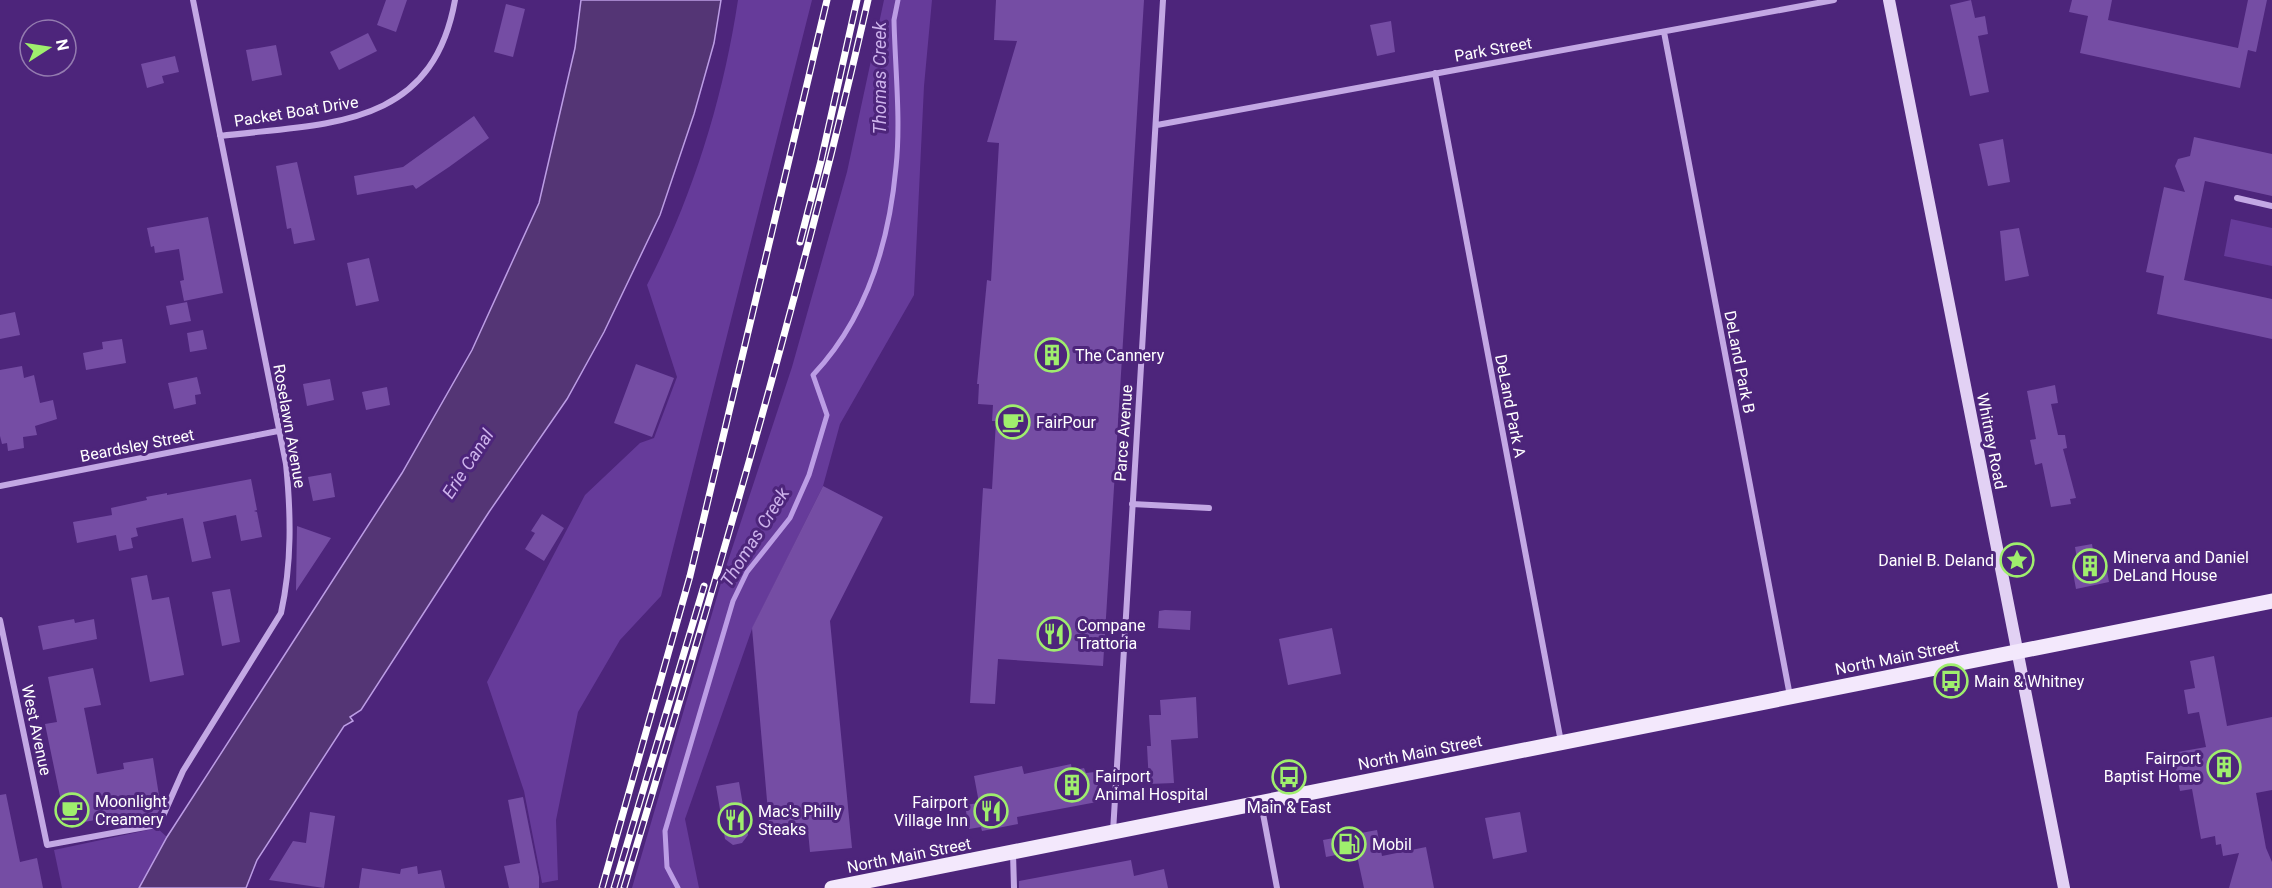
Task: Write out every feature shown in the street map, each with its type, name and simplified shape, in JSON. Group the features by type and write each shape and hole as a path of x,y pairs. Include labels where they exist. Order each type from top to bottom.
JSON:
{"main road":[{"name":"Whitney Road","path":"1889,0 2064,888"},
{"name":"North Main Street","path":"832,888 2272,601"}],"street":[{"name":"Roselawn Avenue","path":"47,845 151,826 163,816 183,771 274,628 281,613 286,589 291,532 286,464 193,0"},
{"name":"Packet Boat Drive","path":"220,136 342,120 370,112 395,101 413,87 431,67 444,44 456,0"},
{"name":"Parce Avenue","path":"1113,832 1163,0"},
{"name":"Park Street","path":"1157,124 1834,0"},
{"name":"DeLand Park B","path":"1664,32 1790,697"},
{"name":"DeLand Park A","path":"1435,74 1561,743"},
{"path":"2237,198 2272,206"},
{"name":"Beardsley Street","path":"0,486 278,431"},
{"path":"1132,504 1209,508"},
{"name":"West Avenue","path":"0,620 1,634 47,845"},
{"path":"1261,803 1277,888"},
{"path":"1013,852 1014,888"}],"shaded area":[{"path":"738,0 812,0 661,596 620,640 578,712 556,820 558,880 542,883 524,791 487,682 585,495 640,443 654,438 677,377 647,285 679,217 704,146 724,74"},
{"path":"884,0 932,0 924,86 914,295 840,424 823,486 752,629 685,819 699,888 632,888 723,576 792,367 847,172"},
{"path":"2231,219 2272,228 2272,266 2224,256"},
{"path":"157,828 167,837 139,888 62,888 54,850"}],"water":[{"name":"Erie Canal","path":"581,0 721,0 714,43 694,114 660,215 604,332 567,399 489,512 361,710 350,717 353,721 344,726 257,860 246,888 139,888 167,837 402,473 472,350 539,203 575,48"}],"building":[{"path":"386,0 407,0 396,32 377,25"},
{"name":"The Cannery","path":"996,0 1144,0 1103,666 998,659 995,704 970,703 983,488 992,489 996,421 992,421 993,405 978,404 979,384 977,384 987,280 991,281 999,143 987,142 1017,41 994,40"},
{"path":"1971,0 1975,18 1985,16 1988,34 1978,36 1989,92 1970,96 1950,5"},
{"path":"2072,0 2112,0 2108,20 2238,48 2248,0 2267,0 2256,52 2248,50 2240,88 2080,53 2088,16 2069,12"},
{"path":"506,4 525,9 513,57 494,52"},
{"path":"1391,21 1395,52 1377,56 1370,25"},
{"path":"368,33 377,51 339,70 330,52"},
{"path":"276,45 282,75 252,81 246,50"},
{"path":"175,56 179,72 162,76 164,83 147,88 141,64"},
{"path":"474,116 489,138 449,167 416,189 413,185 357,195 354,176 403,167"},
{"path":"2194,137 2272,154 2272,196 2205,181 2184,280 2272,299 2272,339 2157,314 2164,276 2146,272 2164,187 2185,192 2175,166 2178,159 2190,156"},
{"path":"2003,139 2010,182 1988,186 1979,144"},
{"path":"297,162 315,240 294,244 291,228 287,229 276,166"},
{"path":"208,217 223,293 184,301 180,281 184,280 179,249 155,253 154,246 151,247 147,228"},
{"path":"2019,228 2029,276 2005,281 2000,231"},
{"path":"369,258 379,301 356,306 347,263"},
{"path":"187,302 191,321 170,325 166,306"},
{"path":"15,312 20,335 0,339 0,315"},
{"path":"203,330 207,349 190,352 187,333"},
{"path":"122,339 126,363 86,370 83,353 103,349 102,342"},
{"path":"636,364 674,378 652,437 614,423"},
{"path":"22,366 24,378 34,375 40,403 53,400 57,419 35,426 37,435 23,437 24,448 8,451 7,443 2,444 0,436 0,370"},
{"path":"197,377 201,394 195,395 196,404 174,409 168,383"},
{"path":"330,379 334,400 307,406 303,384"},
{"path":"2055,385 2058,403 2051,404 2058,435 2065,435 2067,448 2063,449 2076,498 2070,499 2071,504 2051,507 2042,463 2035,465 2030,440 2036,439 2027,391"},
{"path":"387,387 390,405 366,410 362,392"},
{"path":"331,473 335,497 313,501 308,477"},
{"path":"251,479 257,510 254,511 257,512 262,537 241,541 236,515 203,522 211,558 192,562 183,518 136,528 138,536 131,538 133,548 119,551 116,535 77,543 73,522 112,515 111,508 147,500 146,497"},
{"path":"823,486 883,517 830,621 852,848 810,852 808,831 770,835 752,628"},
{"path":"542,514 564,528 544,561 525,549 535,533 531,531"},
{"path":"297,526 331,538 296,591"},
{"name":"Minerva and Daniel DeLand House","path":"2092,544 2095,562 2105,560 2109,582 2076,589 2072,567 2078,565 2075,547"},
{"path":"147,575 152,600 169,597 184,675 150,682 131,578"},
{"path":"230,589 240,642 222,646 212,592"},
{"path":"1159,611 1191,611 1190,630 1158,628"},
{"path":"74,619 75,623 94,619 97,639 43,650 38,626"},
{"path":"1332,628 1341,674 1288,685 1279,639"},
{"name":"Fairport Baptist Home","path":"2214,656 2227,726 2272,717 2272,790 2256,793 2266,848 2272,862 2272,888 2229,888 2239,853 2223,856 2221,844 2216,845 2215,836 2201,839 2192,789 2180,791 2172,753 2206,747 2199,712 2188,714 2184,690 2195,688 2190,661"},
{"path":"93,668 101,705 84,708 97,774 124,769 123,763 153,758 161,808 155,816 132,820 131,814 66,825 45,724 57,722 48,677"},
{"path":"1196,697 1198,738 1171,740 1174,783 1149,784 1147,746 1151,746 1149,715 1161,715 1160,700"},
{"path":"1071,764 1072,771 1084,768 1086,773 1095,772 1100,796 1096,797 1097,802 1017,817 1018,824 982,831 981,827 969,829 965,805 979,803 974,776 1022,766 1024,774"},
{"path":"739,782 748,835 742,843 733,845 725,839 716,786"},
{"path":"6,794 20,862 37,858 43,888 0,888 0,795"},
{"path":"523,797 539,877 539,888 509,888 504,866 520,863 508,800"},
{"path":"310,812 335,816 324,888 269,880 293,841 306,843"},
{"path":"1520,812 1527,852 1493,859 1485,818"},
{"path":"1377,830 1382,856 1426,847 1434,888 1364,888 1356,851 1326,857 1323,840"},
{"path":"1131,860 1134,876 1164,869 1168,888 1019,888 1019,881"},
{"path":"417,866 418,874 441,870 445,888 359,888 362,868 400,874 401,869"}],"waterway":[{"name":"Thomas Creek","path":"678,888 667,867 665,831 733,601 747,572 790,518 809,475 827,415 813,375 832,353 861,304 872,278 888,224 897,149 898,112 894,20 898,0"}],"railway":[{"path":"602,888 690,576 827,0"},
{"path":"800,242 821,161 857,0"},
{"path":"624,888 754,446 814,224 868,0"},
{"path":"614,888 704,586"}],"place":[{"name":"The Cannery","path":"1052,355"},
{"name":"FairPour","path":"1013,422"},
{"name":"Daniel B. Deland","path":"2017,560"},
{"name":"Minerva and Daniel DeLand House","path":"2090,566"},
{"name":"Compane Trattoria","path":"1054,634"},
{"name":"Main & Whitney","path":"1951,681"},
{"name":"Fairport Baptist Home","path":"2224,767"},
{"name":"Main & East","path":"1289,777"},
{"name":"Fairport Animal Hospital","path":"1072,785"},
{"name":"Moonlight Creamery","path":"72,810"},
{"name":"Fairport Village Inn","path":"991,811"},
{"name":"Mac's Philly Steaks","path":"735,820"},
{"name":"Mobil","path":"1349,844"}]}
